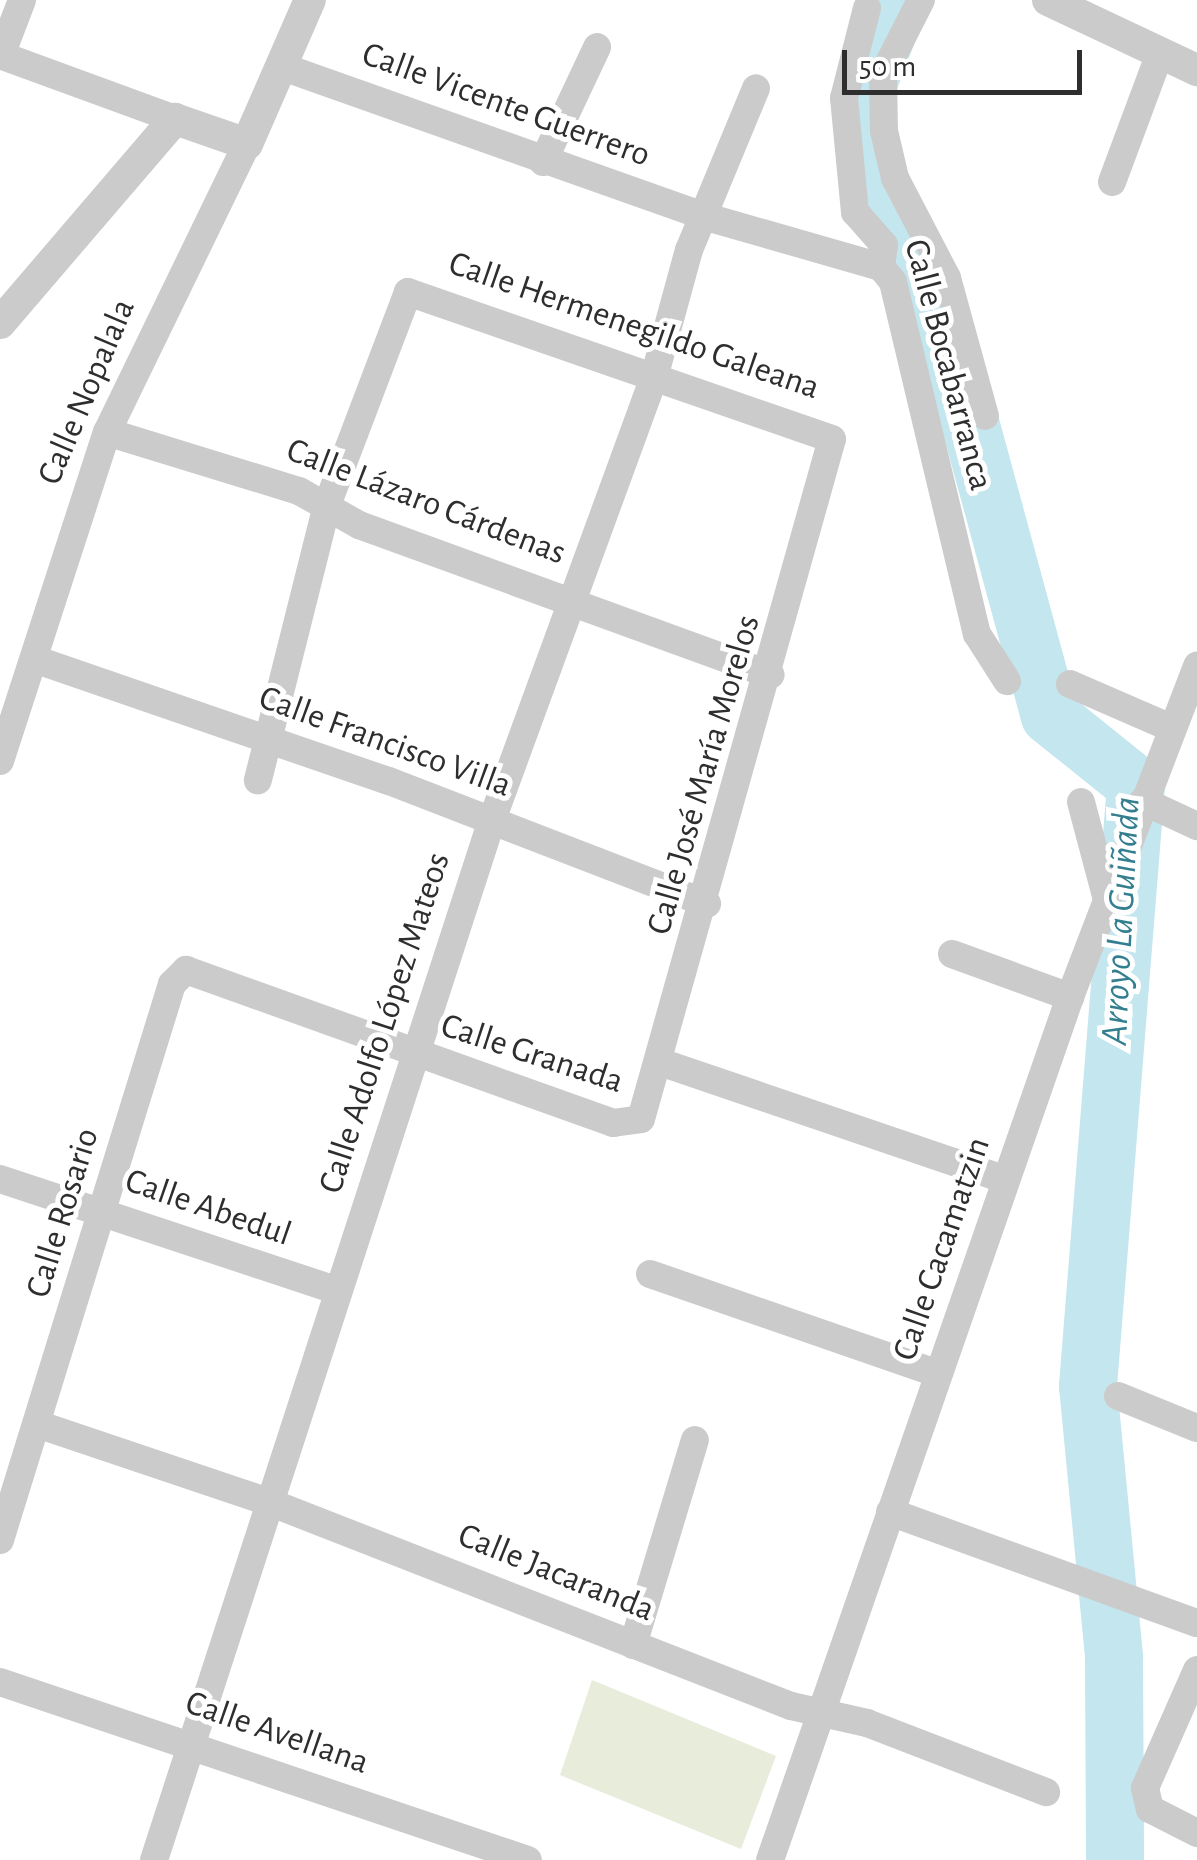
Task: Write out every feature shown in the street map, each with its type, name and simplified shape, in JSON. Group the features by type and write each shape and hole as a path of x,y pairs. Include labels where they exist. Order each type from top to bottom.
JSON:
{"street":[{"path":"22,0 0,55 246,144"},
{"name":"Calle Nopalala","path":"0,761 106,432 283,67 310,0"},
{"path":"922,0 882,91 895,178 893,236 947,278 985,416"},
{"path":"1048,0 1158,58 1197,70"},
{"name":"Calle Bocabarranca","path":"867,8 844,114 855,212 893,236 893,282 977,634 1007,682"},
{"path":"544,162 597,47"},
{"path":"1112,182 1158,58"},
{"name":"Calle Vicente Guerrero","path":"283,67 703,216 893,236"},
{"name":"Calle Adolfo López Mateos","path":"154,1860 335,1290 492,820 570,596 656,374 703,216 756,88"},
{"path":"0,323 175,118"},
{"name":"Calle Hermenegildo Galeana","path":"326,505 408,292 656,374 832,439"},
{"name":"Calle Lázaro Cárdenas","path":"106,432 326,505 360,525 570,596 770,676"},
{"name":"Calle José María Morelos","path":"632,1124 663,1063 832,439"},
{"path":"258,780 326,505"},
{"name":"Calle Francisco Villa","path":"34,659 268,738 707,904"},
{"name":"Calle Cacamatzin","path":"770,1860 825,1714 890,1512 1070,997 1140,806 1197,666"},
{"path":"1070,684 1171,728"},
{"path":"1081,802 1110,890"},
{"path":"1140,806 1197,826"},
{"path":"952,954 1070,997"},
{"name":"Calle Granada","path":"186,970 415,1056 632,1124"},
{"name":"Calle Rosario","path":"0,1540 172,984 186,970"},
{"path":"663,1063 1006,1180"},
{"name":"Calle Abedul","path":"0,1179 335,1290"},
{"path":"650,1274 938,1374"},
{"path":"1118,1396 1197,1428"},
{"name":"Calle Jacaranda","path":"37,1424 269,1502 634,1646 1046,1792"},
{"path":"634,1646 695,1440"},
{"path":"890,1512 1082,1582 1138,1598 1197,1623"},
{"path":"1197,1670 1145,1788 1150,1808 1197,1833"},
{"name":"Calle Avellana","path":"0,1682 194,1743 528,1860"}],"green space":[{"path":"592,1680 776,1756 741,1849 560,1775"}],"waterway":[{"name":"Arroyo La Guiñada","path":"900,0 861,102 878,211 936,297 1050,716 1136,785 1088,1386 1114,1658 1115,1860"}]}
